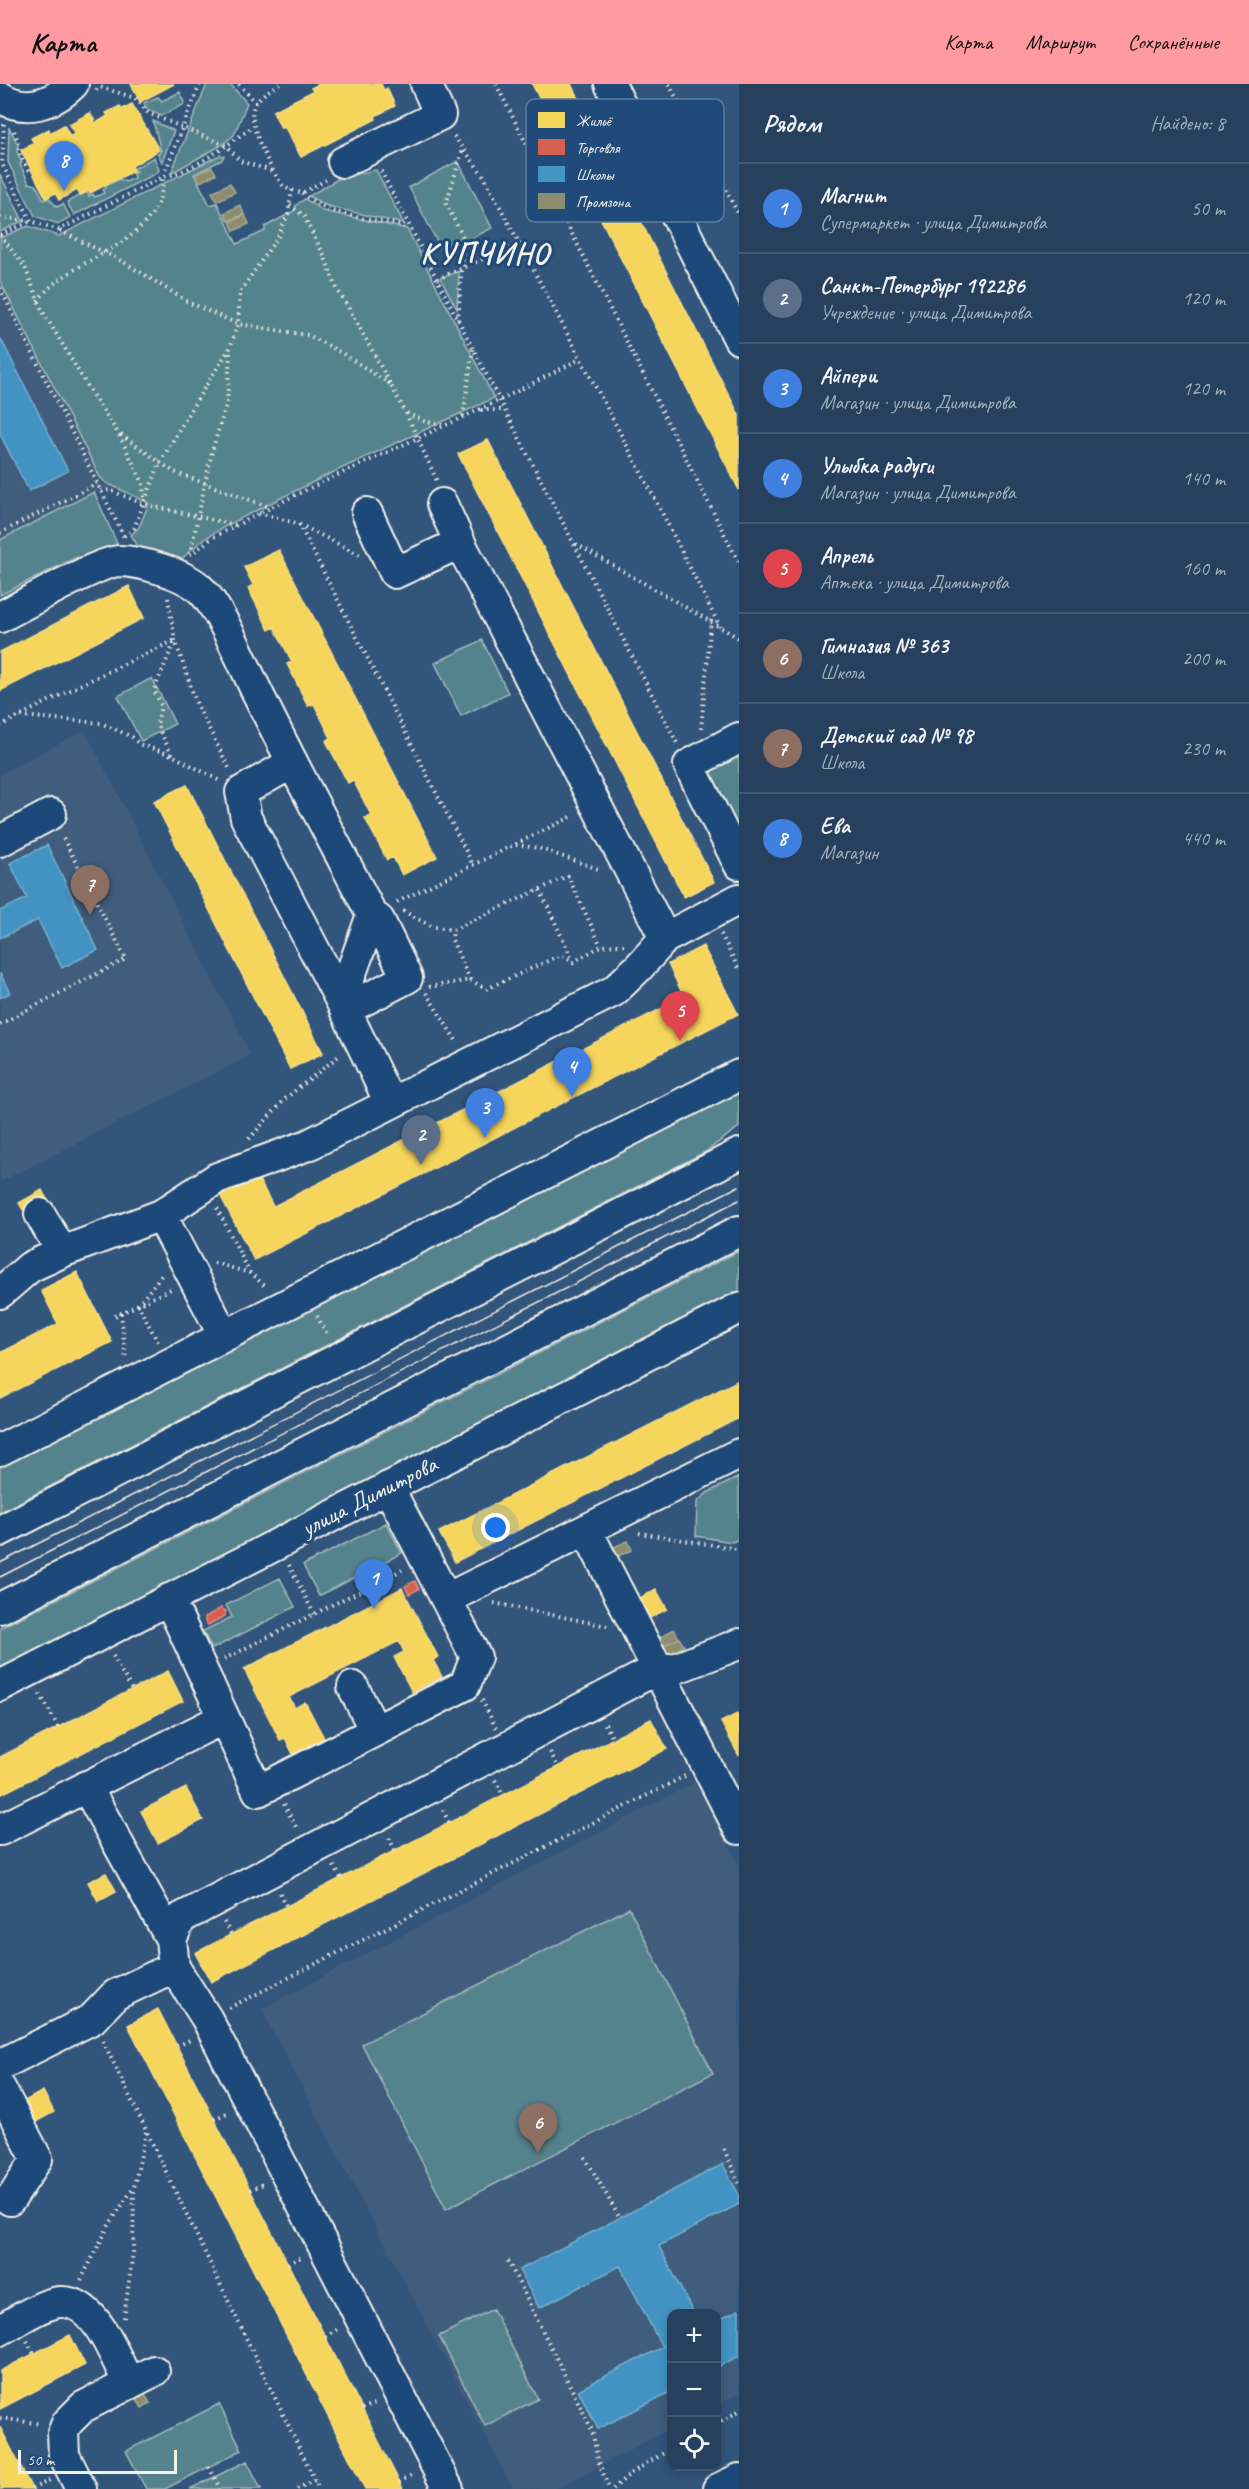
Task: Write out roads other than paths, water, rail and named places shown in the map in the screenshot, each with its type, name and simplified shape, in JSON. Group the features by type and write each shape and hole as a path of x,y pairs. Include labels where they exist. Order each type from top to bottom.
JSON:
{"street":[{"path":"335,170 369,147 440,116 426,84"},
{"path":"610,84 618,99"},
{"path":"2,105 29,106 87,86"},
{"path":"680,222 739,339"},
{"path":"442,504 595,806 665,938"},
{"path":"366,513 395,573 460,543"},
{"path":"0,617 103,566 119,561 128,550 176,567 202,590 211,603 372,915 379,920 413,969 407,978 343,1006"},
{"path":"739,738 694,762 739,864"},
{"path":"292,763 241,792 246,818 390,1103"},
{"path":"0,840 51,814"},
{"path":"0,1293 30,1268 62,1252 161,1215 217,1178 308,1145 614,991 665,938 739,899"},
{"path":"343,1006 372,915"},
{"path":"0,1450 739,1076"},
{"path":"0,1531 739,1154"},
{"path":"40,1214 62,1252"},
{"path":"161,1215 224,1336"},
{"path":"0,1608 739,1231"},
{"name":"улица Димитрова","path":"0,1686 739,1308"},
{"path":"450,1597 739,1454"},
{"path":"169,1599 258,1791 274,1784 465,1685 470,1675 476,1657 450,1597 425,1558 388,1487"},
{"path":"587,1531 739,1829"},
{"path":"0,2065 92,2019 115,1995 172,1953 181,1918 657,1669 674,1669 739,1644"},
{"path":"353,1687 375,1731"},
{"path":"0,1830 224,1718"},
{"path":"86,1786 448,2489"},
{"path":"0,2088 37,2159 10,2200"},
{"path":"0,2330 60,2302 81,2306 95,2319 125,2384 83,2407 74,2414 65,2427 62,2444 64,2455 81,2489"},
{"path":"718,2489 739,2479"}],"tram line":[{"path":"0,1563 739,1186"},
{"path":"0,1577 739,1200"}],"place":[{"name":"Ева","path":"64,191"},
{"name":"Детский сад № 98","path":"90,915"},
{"name":"Апрель","path":"680,1041"},
{"name":"Улыбка радуги","path":"572,1097"},
{"name":"Айпери","path":"485,1138"},
{"name":"Санкт-Петербург 192286","path":"421,1165"},
{"name":"Магнит","path":"374,1609"},
{"name":"Гимназия № 363","path":"538,2153"}],"district":[{"name":"КУПЧИНО","path":"485,253"}]}
